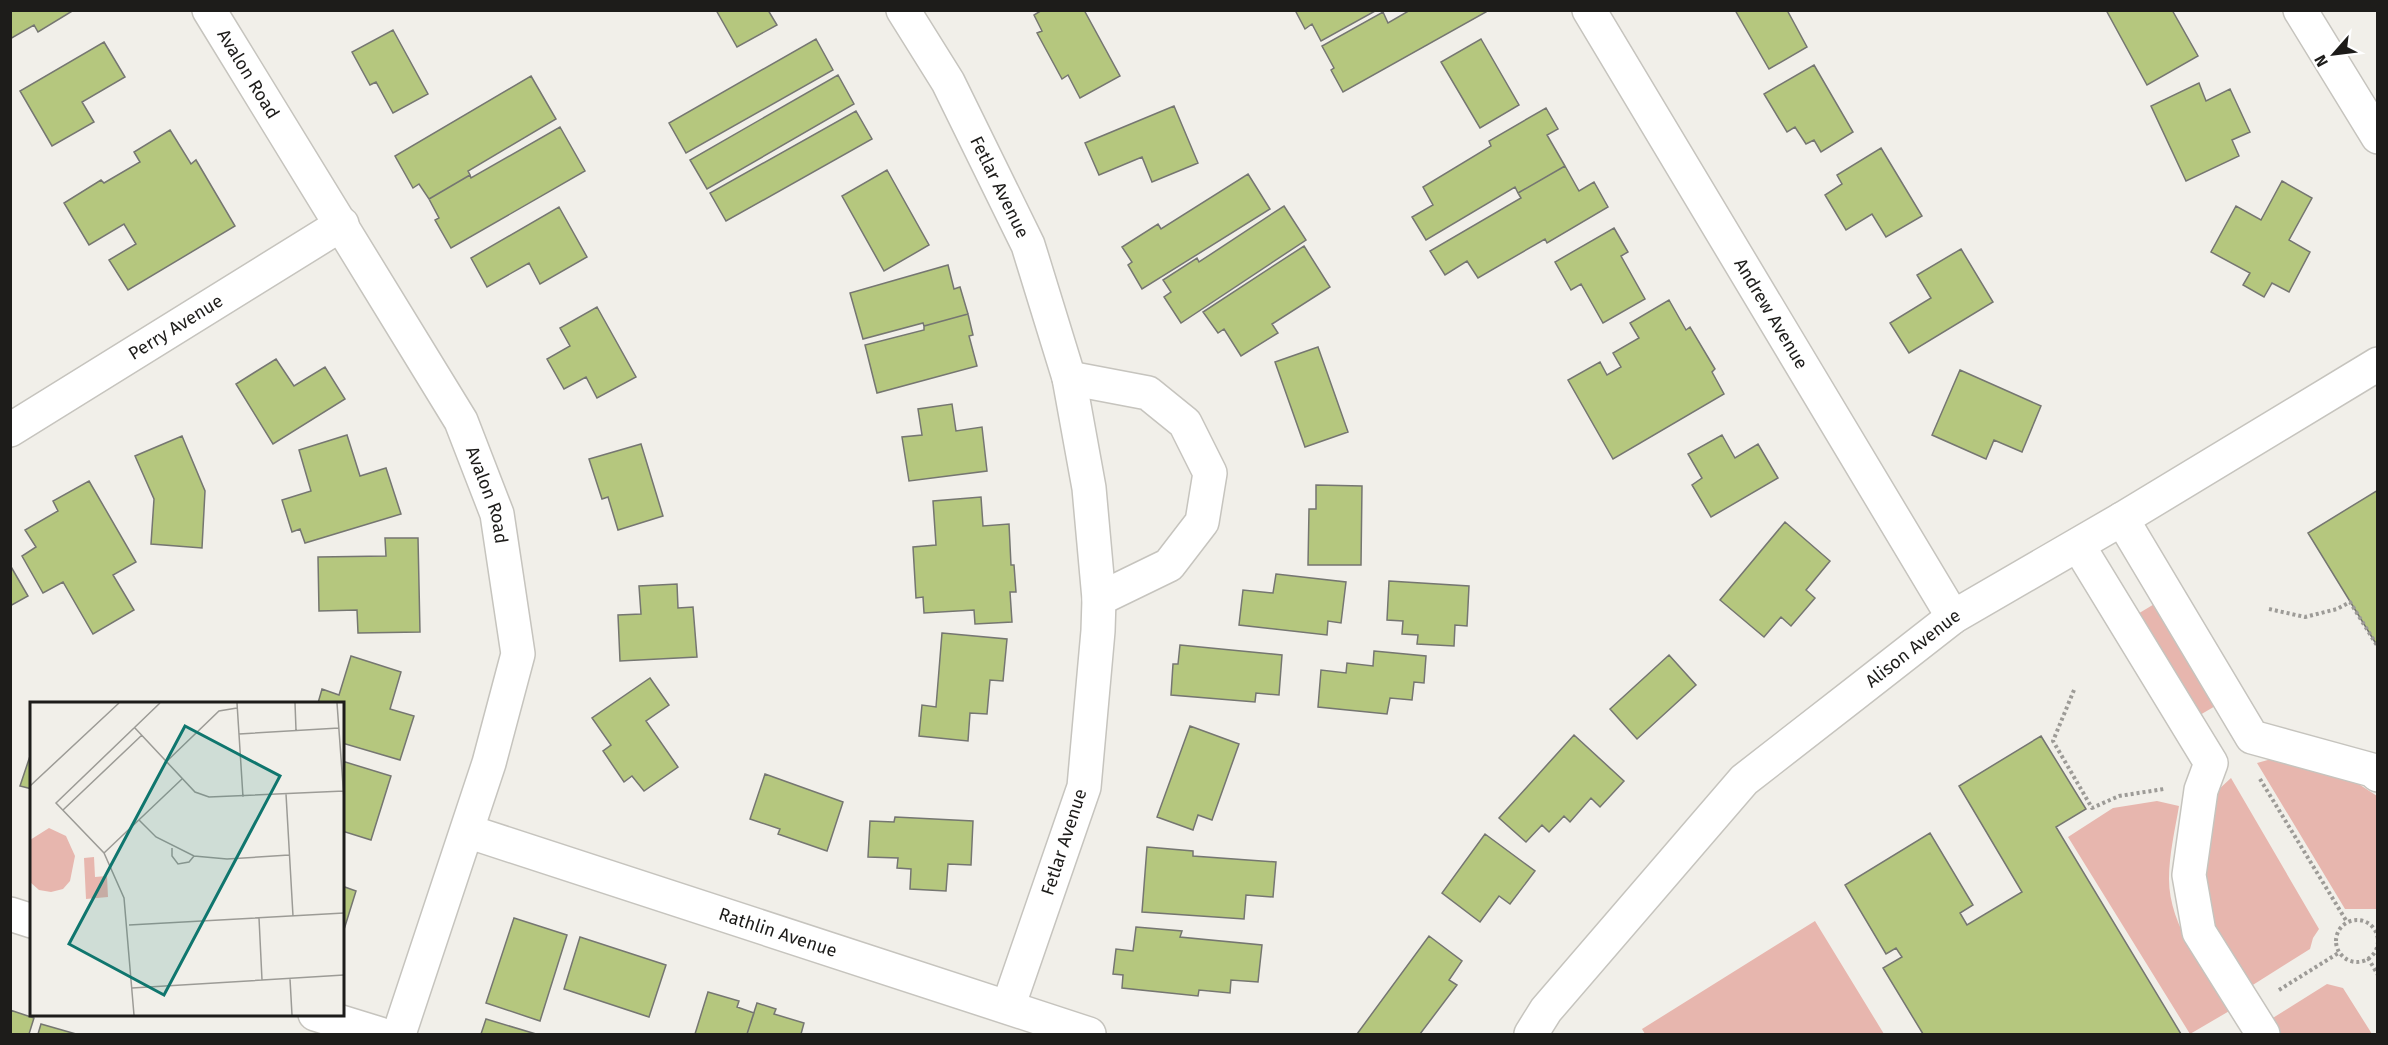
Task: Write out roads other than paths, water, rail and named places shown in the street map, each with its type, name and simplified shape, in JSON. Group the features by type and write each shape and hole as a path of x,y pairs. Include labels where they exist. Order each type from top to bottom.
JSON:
{"street":[{"name":"Avalon Road","path":"209,10 461,421 497,514 518,654 489,763 399,1035"},
{"name":"Fetlar Avenue","path":"903,10 948,82 1028,245 1069,378 1089,488 1099,599 1098,632 1083,787 1008,1007"},
{"name":"Andrew Avenue","path":"1589,10 1953,617"},
{"path":"2300,10 2378,137"},
{"name":"Perry Avenue","path":"10,430 342,224"},
{"name":"Alison Avenue","path":"1531,1035 1546,1010 1744,780 1953,617 2122,519 2378,364"},
{"path":"1069,378 1148,393 1185,423 1210,473 1202,522 1169,565 1099,599"},
{"path":"2122,519 2246,741 2372,770 2378,775"},
{"path":"2078,544 2206,776 2189,875 2199,932 2255,1022"},
{"path":"2206,776 2246,741"},
{"name":"Rathlin Avenue","path":"467,831 1089,1035"},
{"path":"10,914 30,920"},
{"path":"318,1015 380,1035"}]}
